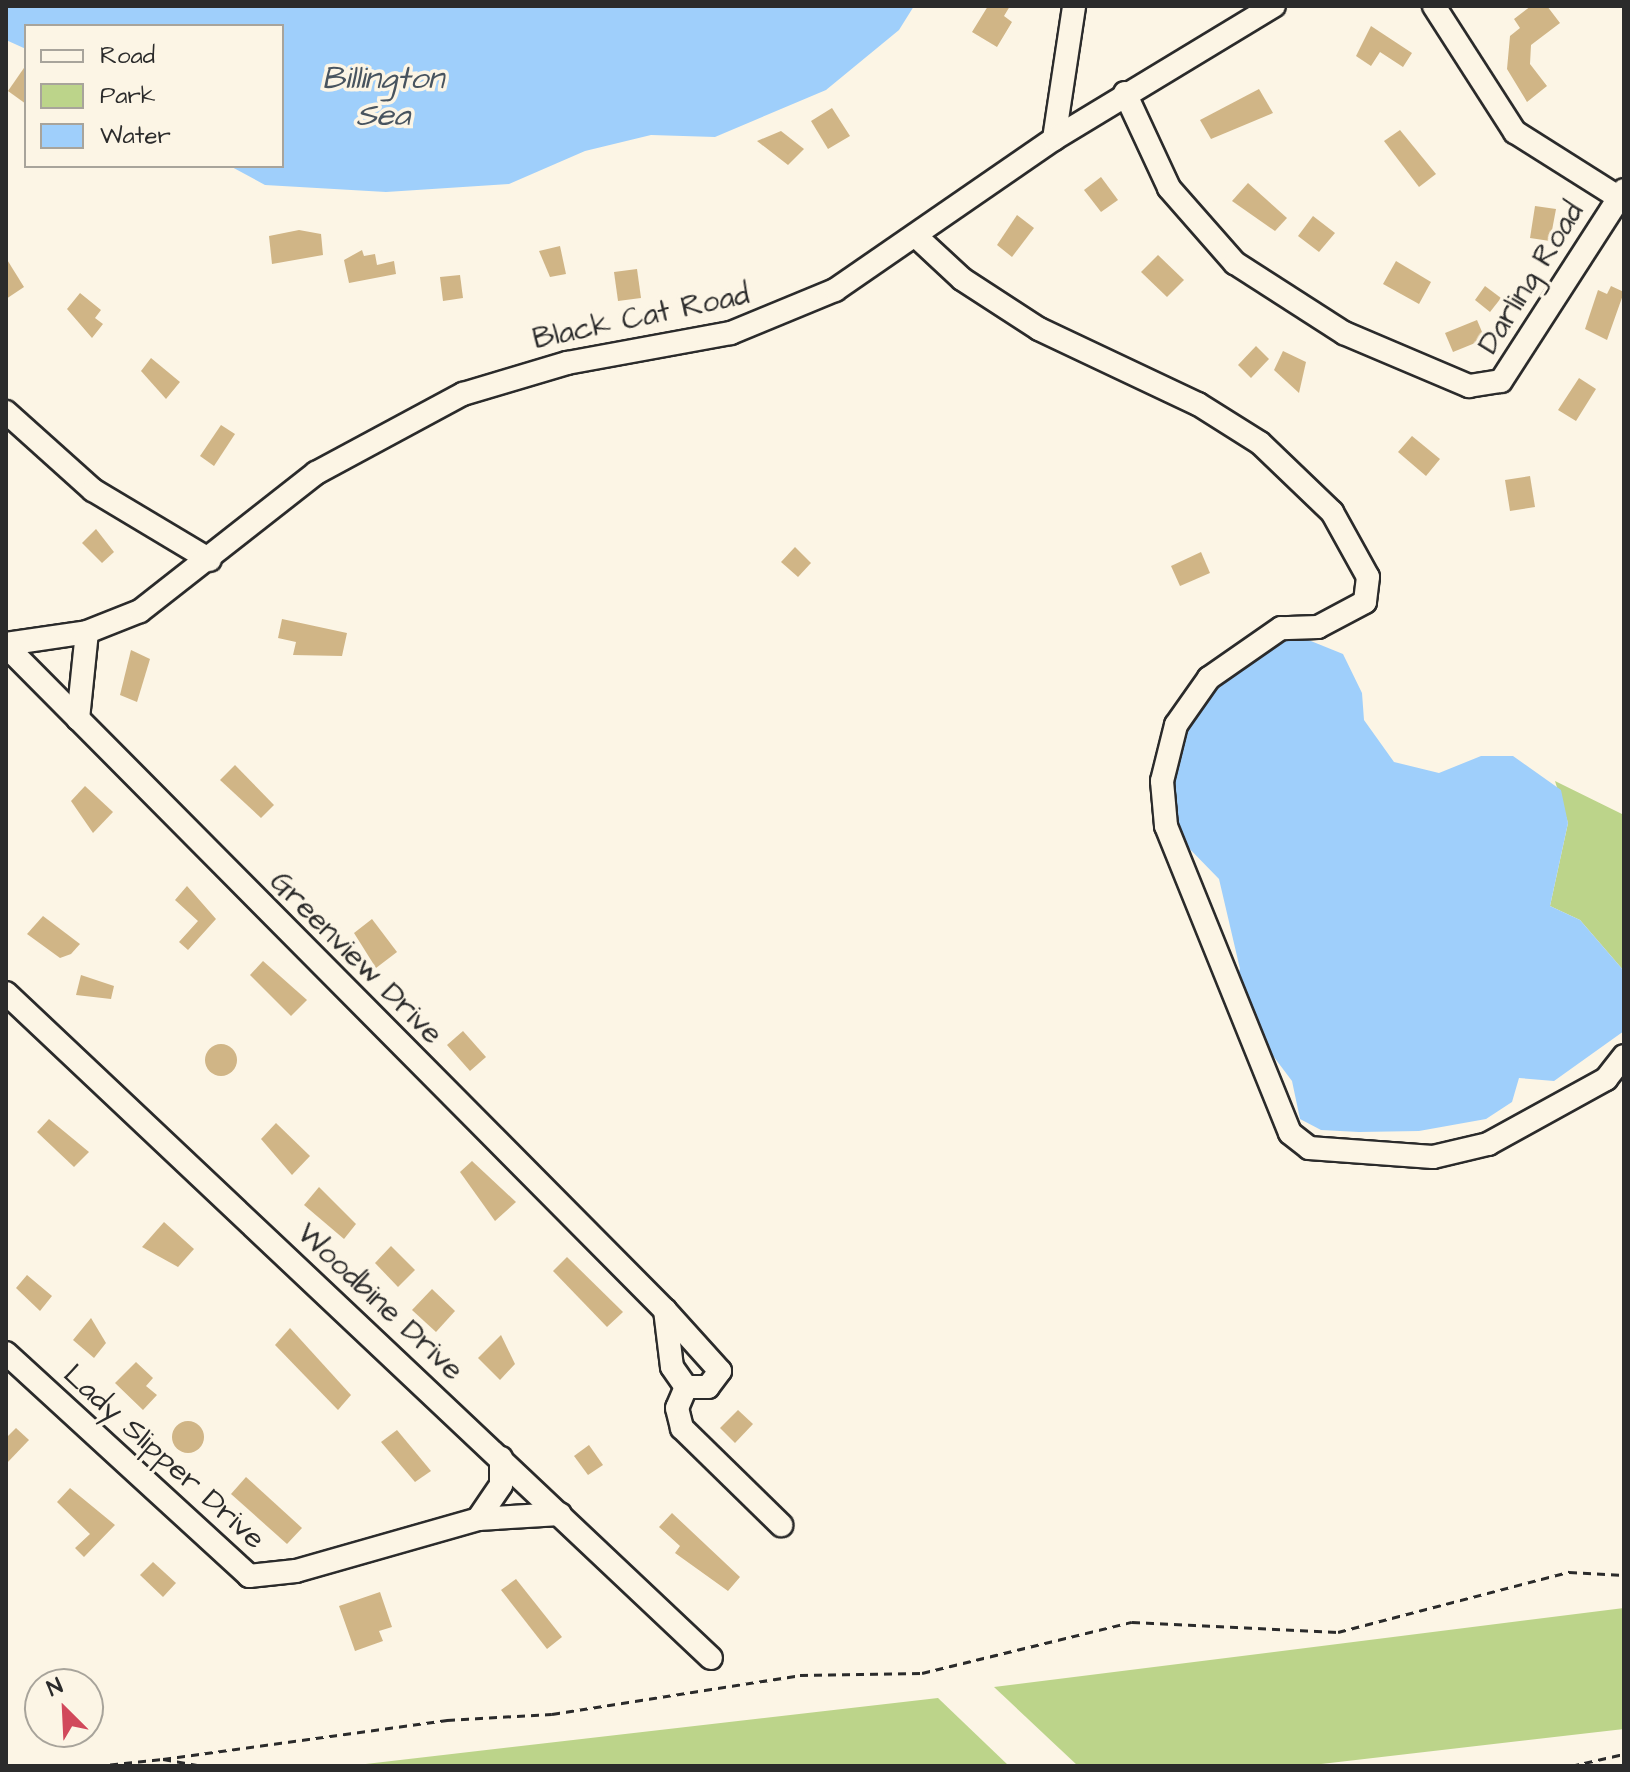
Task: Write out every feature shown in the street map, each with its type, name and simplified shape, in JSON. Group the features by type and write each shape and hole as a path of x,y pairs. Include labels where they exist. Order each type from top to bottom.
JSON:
{"street":[{"path":"1054,139 1074,6"},
{"name":"Black Cat Road","path":"6,645 87,632 140,611 210,560 316,473 394,425 523,374 773,318 868,273 1054,139 1125,93 1274,6"},
{"path":"1434,6 1515,132 1621,194"},
{"name":"Darling Road","path":"1125,93 1169,188 1235,263 1344,333 1449,381 1489,386 1511,366 1621,194"},
{"path":"919,239 962,279 1039,329 1198,404 1260,443 1332,512 1363,564 1370,592 1365,602 1318,627 1281,628 1209,678 1176,725 1162,781 1166,826 1290,1133 1309,1148 1433,1157 1488,1144 1606,1079 1624,1056"},
{"path":"6,412 93,490 210,560"},
{"path":"78,719 87,632"},
{"name":"Greenview Drive","path":"6,645 665,1310 720,1371 708,1387 686,1387"},
{"name":"Woodbine Drive","path":"6,993 711,1658"},
{"path":"665,1310 672,1367 686,1387 677,1408 682,1428 781,1525"},
{"name":"Lady Slipper Drive","path":"8,1359 249,1576 308,1568 478,1519 560,1514"},
{"path":"478,1519 501,1485 501,1458"}],"path":[{"path":"96,1766 447,1720 552,1714 800,1675 922,1673 1132,1622 1338,1632 1569,1572 1624,1575"},
{"path":"1571,1766 1624,1754"},
{"path":"163,1759 201,1766"}],"green space":[{"path":"1555,781 1624,815 1624,971 1580,920 1550,906 1568,823"},
{"path":"1624,1608 1624,1729 1304,1766 1078,1766 994,1687"},
{"path":"938,1698 1009,1766 356,1766 357,1765"}],"water":[{"name":"Billington Sea","path":"6,6 914,6 899,30 826,90 715,137 651,135 585,151 509,184 386,192 265,185 234,168 284,168 284,24 24,24 24,48 6,40"},
{"path":"1296,635 1343,654 1362,693 1364,720 1394,762 1439,773 1481,756 1513,756 1561,790 1568,823 1550,906 1580,920 1624,971 1624,1031 1554,1081 1519,1078 1512,1102 1486,1119 1419,1131 1359,1132 1321,1130 1300,1119 1292,1081 1262,1041 1234,980 1240,969 1219,879 1181,840 1168,813 1172,750 1209,687"}],"building":[{"path":"988,6 1010,6 1004,16 1012,22 997,47 972,32"},
{"path":"1531,6 1547,6 1560,23 1531,45 1530,64 1547,86 1527,102 1507,69 1510,36 1520,28 1514,19"},
{"path":"1371,26 1412,53 1403,67 1380,52 1371,66 1356,56"},
{"path":"24,68 24,103 8,91"},
{"path":"1259,89 1273,113 1211,139 1200,120"},
{"path":"832,108 850,136 828,149 811,121"},
{"path":"1400,130 1436,174 1419,187 1384,141"},
{"path":"781,131 804,149 788,165 757,141"},
{"path":"1101,177 1118,200 1101,212 1084,190"},
{"path":"1248,183 1287,218 1275,231 1232,201"},
{"path":"1535,206 1556,209 1550,241 1530,238"},
{"path":"1017,215 1034,228 1012,257 997,245"},
{"path":"1313,216 1335,233 1319,252 1298,236"},
{"path":"299,230 321,234 323,255 272,264 269,236"},
{"path":"560,246 566,274 550,277 539,251"},
{"path":"362,250 364,256 375,254 377,265 394,261 396,274 349,283 344,260"},
{"path":"1158,255 1184,280 1167,297 1141,272"},
{"path":"6,258 24,287 6,299"},
{"path":"1396,261 1431,282 1419,304 1383,284"},
{"path":"637,269 641,298 618,301 614,272"},
{"path":"460,275 463,298 443,301 440,277"},
{"path":"1485,286 1501,298 1490,312 1475,300"},
{"path":"1611,286 1624,292 1607,340 1585,329 1598,290 1607,294"},
{"path":"80,293 101,310 95,318 103,324 92,338 67,309"},
{"path":"1477,320 1485,339 1453,352 1445,333"},
{"path":"1256,346 1269,359 1251,378 1238,365"},
{"path":"1283,351 1306,362 1299,393 1274,370"},
{"path":"151,358 180,382 166,399 141,371"},
{"path":"1579,378 1596,389 1576,421 1558,410"},
{"path":"221,425 235,434 214,466 200,456"},
{"path":"1412,436 1440,459 1426,476 1398,452"},
{"path":"1530,476 1535,507 1510,511 1505,480"},
{"path":"96,529 114,552 102,563 82,543"},
{"path":"795,547 811,563 798,577 781,562"},
{"path":"1201,552 1210,573 1180,586 1171,566"},
{"path":"282,619 347,633 342,656 293,655 296,642 278,638"},
{"path":"131,650 150,659 137,702 120,695"},
{"path":"235,765 274,805 261,818 220,780"},
{"path":"85,786 113,812 93,833 71,801"},
{"path":"187,886 216,919 188,950 179,942 198,921 175,900"},
{"path":"43,916 80,944 71,954 60,958 27,934"},
{"path":"372,919 397,952 376,968 354,933"},
{"path":"263,961 307,1000 291,1016 250,975"},
{"path":"81,975 114,986 111,999 76,995"},
{"path":"463,1031 486,1057 470,1071 447,1045"},
{"path":"221,1044 232,1049 237,1060 232,1071 221,1076 210,1071 205,1060 210,1049"},
{"path":"49,1119 89,1152 74,1167 37,1132"},
{"path":"276,1123 310,1156 292,1175 261,1139"},
{"path":"472,1161 516,1202 495,1221 460,1172"},
{"path":"319,1187 356,1224 344,1239 304,1205"},
{"path":"164,1222 194,1249 178,1267 142,1247"},
{"path":"391,1246 415,1270 398,1287 375,1263"},
{"path":"567,1257 623,1312 607,1327 553,1271"},
{"path":"27,1275 52,1296 40,1311 16,1288"},
{"path":"432,1289 455,1311 436,1332 412,1310"},
{"path":"91,1318 106,1343 94,1358 73,1340"},
{"path":"290,1328 351,1395 338,1410 275,1345"},
{"path":"501,1335 515,1364 500,1380 478,1358"},
{"path":"136,1362 153,1378 146,1386 157,1395 143,1410 115,1383"},
{"path":"738,1410 753,1424 735,1443 720,1428"},
{"path":"188,1421 199,1426 204,1437 199,1448 188,1453 177,1448 172,1437 177,1426"},
{"path":"16,1428 29,1440 6,1464 6,1438"},
{"path":"397,1430 431,1471 415,1482 381,1442"},
{"path":"589,1445 603,1465 588,1475 574,1456"},
{"path":"246,1477 302,1528 287,1544 231,1494"},
{"path":"70,1488 115,1525 84,1557 75,1548 90,1534 57,1502"},
{"path":"672,1513 740,1577 728,1591 675,1553 680,1546 659,1527"},
{"path":"153,1562 176,1583 163,1597 140,1575"},
{"path":"516,1579 562,1637 547,1649 501,1590"},
{"path":"380,1592 392,1627 379,1631 383,1641 355,1651 339,1606"}]}
